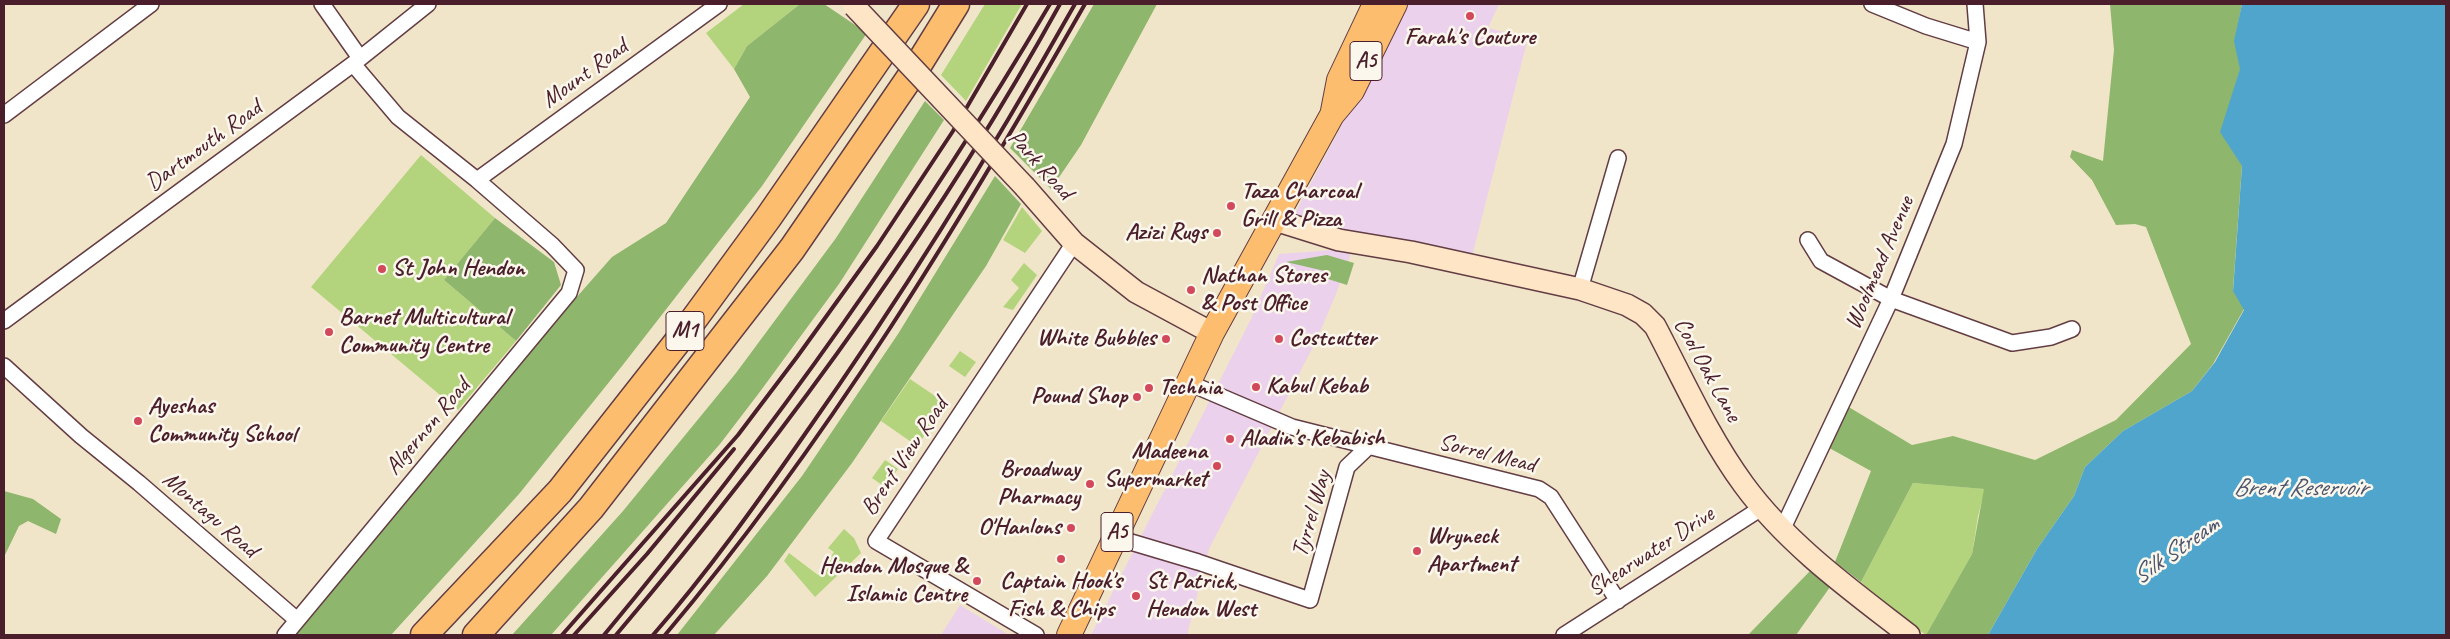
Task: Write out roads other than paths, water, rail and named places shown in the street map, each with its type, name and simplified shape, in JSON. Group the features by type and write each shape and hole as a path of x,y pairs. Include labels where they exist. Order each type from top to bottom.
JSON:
{"highway":[{"name":"M1","path":"424,635 560,491 678,340 768,218 916,4"},
{"name":"M1","path":"476,635 591,508 792,249 920,62 956,4"}],"main road":[{"name":"A5","path":"1332,115 1339,80 1375,4"},
{"name":"A5","path":"1069,635 1212,333 1332,115 1352,91 1395,4"}],"street":[{"path":"4,115 151,4"},
{"name":"Algernon Road","path":"285,635 569,293 576,270 552,245 477,180 398,117 357,61 322,4"},
{"name":"Dartmouth Road","path":"4,320 357,61 428,4"},
{"name":"Mount Road","path":"477,180 720,4"},
{"path":"1872,4 1926,26 1978,42"},
{"name":"Woolmead Avenue","path":"1783,528 1891,300 1954,144 1978,42 1975,4"},
{"name":"Park Road","path":"853,5 1025,187 1074,243 1136,292 1212,333"},
{"path":"1580,289 1618,158"},
{"name":"Cool Oak Lane","path":"1275,220 1339,240 1411,252 1580,289 1627,304 1643,314 1654,326 1730,465 1763,507 1842,582 1909,635"},
{"path":"1808,240 1821,261 1891,300 2012,343 2051,337 2072,329"},
{"name":"Brent View Road","path":"1036,635 876,541 1074,243"},
{"name":"Montagu Road","path":"4,366 81,436 139,483 296,620"},
{"name":"Sorrel Mead","path":"1189,383 1292,426 1368,447 1539,489 1551,497 1618,601"},
{"name":"Tyrrel Way","path":"1114,537 1198,562 1310,600 1347,467 1368,447"},
{"name":"Shearwater Drive","path":"1564,635 1763,507"}],"water":[{"name":"Brent Reservoir","path":"2242,4 2446,4 2446,635 1988,635 2037,549 2074,496 2085,467 2123,431 2192,391 2215,362 2244,310 2233,291 2242,166 2220,132 2240,69 2234,41"}],"railway":[{"path":"562,635 738,435 797,357 877,246 953,131 1027,4"},
{"path":"604,635 725,483 840,328 948,169 1050,4"},
{"path":"616,635 738,485 797,409 854,330 962,170 1060,4"},
{"path":"653,635 713,562 787,460 877,329 946,222 1012,114 1075,4"},
{"path":"665,635 782,486 837,408 990,168 1085,4"},
{"path":"574,635 647,554 734,449"}],"place":[{"name":"Farah's Couture","path":"1470,16"},
{"name":"Taza Charcoal Grill & Pizza","path":"1231,206"},
{"name":"Azizi Rugs","path":"1217,233"},
{"name":"St John Hendon","path":"382,269"},
{"name":"Nathan Stores & Post Office","path":"1191,290"},
{"name":"Barnet Multicultural Community Centre","path":"329,332"},
{"name":"White Bubbles","path":"1166,339"},
{"name":"Costcutter","path":"1279,339"},
{"name":"Kabul Kebab","path":"1256,387"},
{"name":"Technia","path":"1149,388"},
{"name":"Pound Shop","path":"1137,397"},
{"name":"Ayeshas Community School","path":"138,421"},
{"name":"Aladin's Kebabish","path":"1230,439"},
{"name":"Madeena Supermarket","path":"1217,466"},
{"name":"Broadway Pharmacy","path":"1090,484"},
{"name":"O'Hanlons","path":"1071,528"},
{"name":"Wryneck Apartment","path":"1417,551"},
{"name":"Captain Hook's Fish & Chips","path":"1061,559"},
{"name":"Hendon Mosque & Islamic Centre","path":"977,581"},
{"name":"St Patrick, Hendon West","path":"1136,596"}],"water label":[{"name":"Silk Stream","path":"2176,551"}]}
